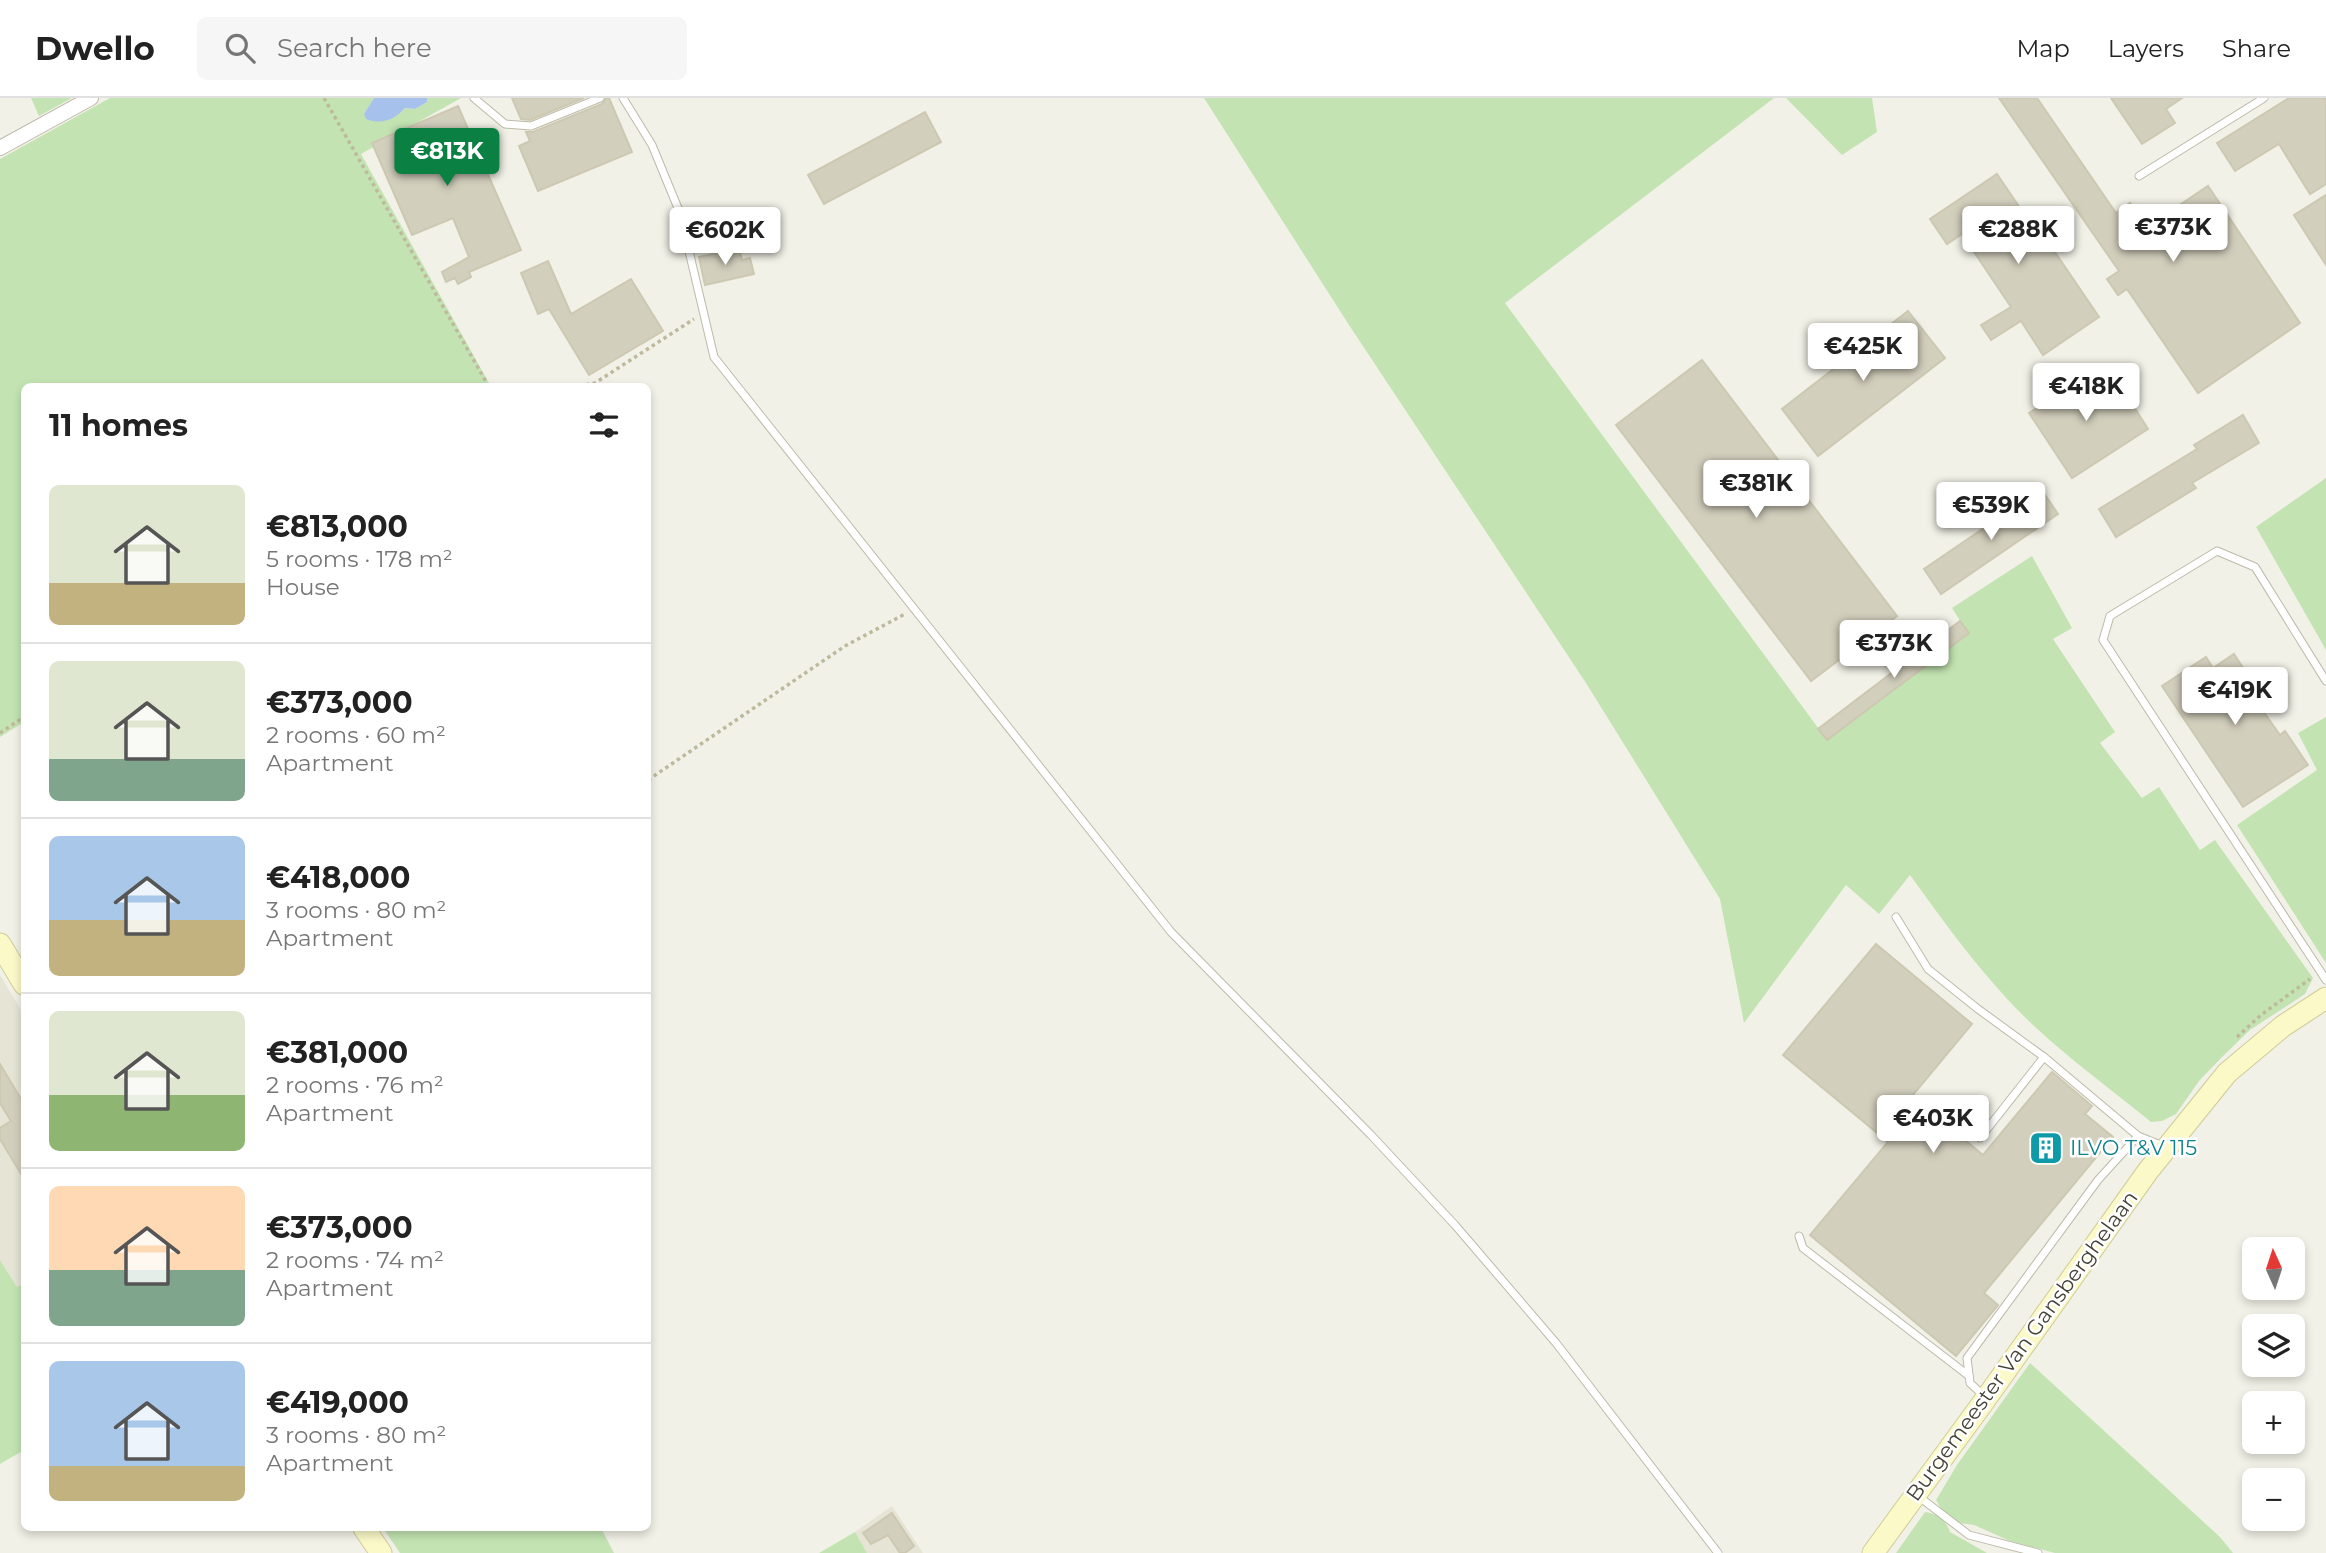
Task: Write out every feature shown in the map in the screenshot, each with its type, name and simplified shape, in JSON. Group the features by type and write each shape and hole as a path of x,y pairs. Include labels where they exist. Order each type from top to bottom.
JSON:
{"street":[{"path":"0,148 91,98"},
{"path":"0,944 21,979"},
{"name":"Burgemeester Van Gansberghelaan","path":"1873,1553 2166,1147 2227,1073 2283,1026 2326,998"},
{"path":"366,1531 381,1553"}],"lane":[{"path":"474,98 505,124 531,126 600,98"},
{"path":"623,98 652,145 680,213 714,357 1171,932 1371,1135 1463,1234 1556,1343 1718,1553"},
{"path":"2139,176 2263,98"},
{"path":"2326,681 2255,567 2217,551 2110,616 2103,640 2326,980"},
{"path":"1896,917 1928,969 2044,1058 2138,1136 2166,1147"},
{"path":"1980,1138 2044,1058"},
{"path":"1986,1397 1970,1382 1967,1358 2098,1180 2138,1136"},
{"path":"1799,1236 1803,1248 1969,1376"},
{"path":"1916,1494 1969,1535 2038,1553"}],"path":[{"path":"324,98 487,383"},
{"path":"595,383 702,313"},
{"path":"651,778 845,646 913,609"},
{"path":"0,733 21,719"}],"shaded area":[{"path":"0,975 21,1010 21,1285 17,1287 0,1260"},
{"path":"892,1506 923,1553 867,1553 855,1532"}],"green space":[{"path":"31,98 72,98 39,116"},
{"path":"110,98 374,98 364,114 400,113 405,108 415,109 427,102 427,98 461,98 361,154 489,383 21,383 21,724 0,737 0,159"},
{"path":"1204,98 1774,98 1505,303 1827,740 1968,633 1952,608 2032,556 2072,628 2053,639 2115,732 2100,743 2142,798 2159,787 2200,850 2215,840 2313,978 2305,994 2250,1030 2199,1081 2176,1114 2162,1121 2151,1122 2025,1018 1970,955 1910,875 1879,914 1846,885 1744,1023 1720,899 1586,683 1349,325"},
{"path":"1786,98 1872,98 1877,132 1842,155"},
{"path":"2326,478 2326,650 2256,527"},
{"path":"2326,717 2326,963 2237,825 2317,770 2298,733"},
{"path":"0,1260 17,1287 21,1285 21,1452 0,1464"},
{"path":"2030,1363 2220,1537 2233,1553 2055,1553 2010,1541 1974,1525 1959,1523 1944,1514 1936,1500 1957,1465"},
{"path":"1925,1512 1938,1516 1950,1532 1987,1553 1896,1553"},
{"path":"385,1531 603,1531 614,1553 400,1553"},
{"path":"855,1532 867,1553 819,1553"}],"water":[{"path":"374,98 427,98 427,102 415,109 405,108 397,116 377,122 366,119 364,114"}],"building":[{"path":"512,98 584,98 530,120 521,119"},
{"path":"609,98 632,152 538,191 519,146 530,141 526,132 533,132 602,104"},
{"path":"1999,98 2037,98 2116,213 2130,203 2147,227 2208,186 2300,323 2198,393 2127,289 2118,295 2107,279 2119,271"},
{"path":"2111,98 2182,98 2166,109 2175,123 2142,144"},
{"path":"2289,98 2326,98 2326,184 2310,194 2279,144 2235,171 2217,143"},
{"path":"458,106 521,250 469,272 471,277 458,284 455,278 446,282 442,272 469,257 453,218 412,235 372,143"},
{"path":"925,112 941,142 824,204 808,175"},
{"path":"1997,174 2037,233 2040,230 2099,317 2043,355 2021,321 1991,340 1981,325 2011,307 1962,234 1947,244 1930,219"},
{"path":"2326,195 2326,265 2294,215"},
{"path":"739,248 742,260 750,258 754,274 705,285 699,257"},
{"path":"548,261 571,314 631,279 663,331 589,375 549,309 538,314 521,273"},
{"path":"1908,311 1945,358 1818,456 1782,409"},
{"path":"1702,360 1897,616 1811,681 1616,425"},
{"path":"2085,366 2109,403 2125,393 2148,429 2072,478 2029,413 2068,388 2063,381"},
{"path":"2243,415 2259,443 2192,483 2196,488 2116,537 2099,509 2197,449 2194,445"},
{"path":"2041,489 2058,514 1941,594 1924,569"},
{"path":"1960,621 1969,633 1827,740 1818,729"},
{"path":"2234,654 2269,707 2263,711 2280,735 2285,731 2308,765 2243,807 2162,686 2206,657 2213,668"},
{"name":"ILVO T&V 115","path":"1876,944 1972,1024 1912,1096 1983,1155 2052,1072 2092,1106 2085,1114 2113,1137 1984,1293 1998,1305 1956,1356 1810,1235 1888,1142 1783,1055"},
{"path":"0,1064 21,1099 21,1174 0,1139 0,1128 11,1121 0,1103"},
{"path":"892,1513 914,1546 905,1553 900,1553 888,1535 871,1544 863,1533"}],"place":[{"name":"ILVO T&V 115","path":"2046,1148"}]}
